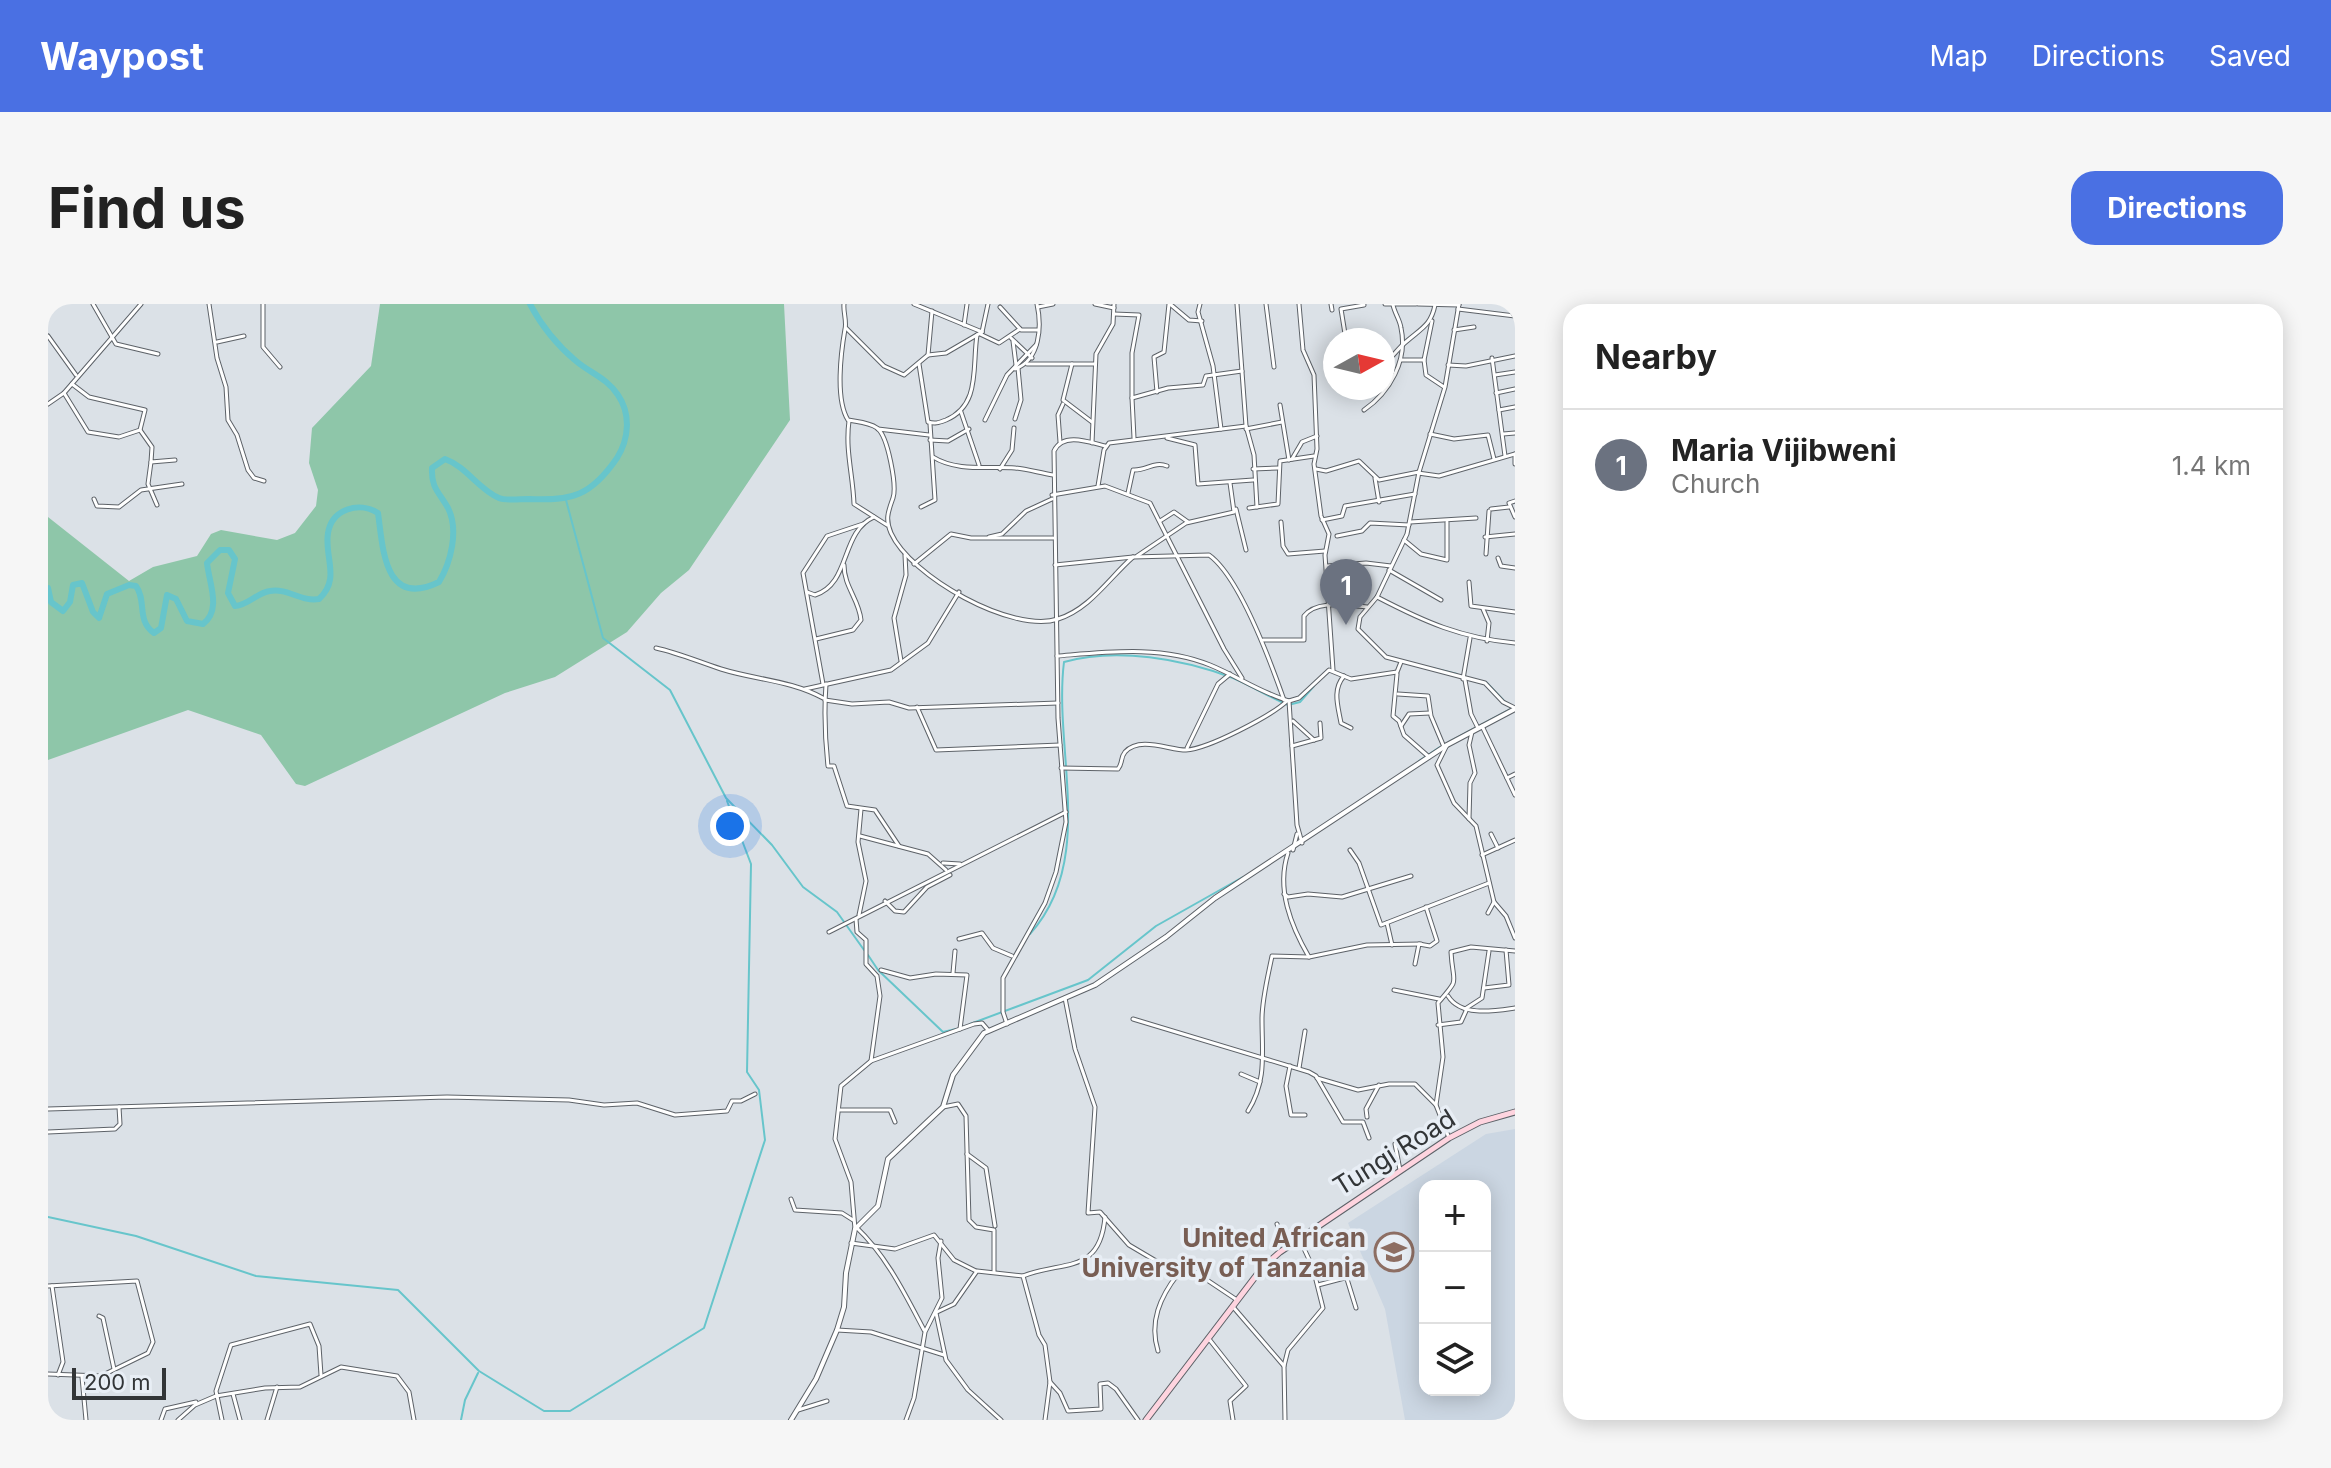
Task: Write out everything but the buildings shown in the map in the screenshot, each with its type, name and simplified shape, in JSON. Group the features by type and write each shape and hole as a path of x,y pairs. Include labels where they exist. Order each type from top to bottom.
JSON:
{"main road":[{"name":"Tungi Road","path":"1146,1420 1262,1268 1285,1248 1449,1138 1480,1122 1515,1112"}],"street":[{"path":"93,304 116,344 158,354"},
{"path":"48,404 64,393 141,304"},
{"path":"209,304 217,358 226,387 228,420 237,435 248,470 254,478 264,481"},
{"path":"263,304 263,347 280,367"},
{"path":"844,304 846,328 840,342 843,367 839,384 844,415 849,421 948,441 969,429"},
{"path":"928,355 931,304"},
{"path":"964,325 967,304"},
{"path":"930,424 961,412 970,400 979,334 988,304"},
{"path":"1026,364 1032,358 1036,345 1038,306 1053,304"},
{"path":"1092,443 1097,349 1111,328 1114,314 1114,306 1097,304"},
{"path":"1169,304 1189,320 1202,321"},
{"path":"1157,392 1154,357 1164,352 1169,304"},
{"path":"1200,304 1215,375 1221,431"},
{"path":"1237,304 1246,428 1253,452 1257,507"},
{"path":"1266,304 1274,367"},
{"path":"1299,304 1303,350 1314,372 1317,436 1314,456 1322,520 1329,534 1325,551 1333,670"},
{"path":"1331,304 1332,310"},
{"path":"1344,328 1341,309 1364,304"},
{"path":"1385,304 1458,306 1515,316"},
{"path":"919,305 964,325 994,343 1012,338 1020,329"},
{"path":"1364,410 1386,391 1401,360 1401,324 1393,305"},
{"path":"1435,305 1424,360 1426,375 1445,387"},
{"path":"1458,306 1445,387 1418,472 1410,524 1377,597 1360,617 1359,632 1386,657 1464,680 1485,683 1503,702 1515,708"},
{"path":"1000,307 1020,329 1039,330"},
{"path":"1114,314 1139,315 1132,353 1134,438"},
{"path":"1395,353 1423,331 1432,317"},
{"path":"1454,330 1474,327"},
{"path":"846,328 892,372 904,375 928,355 946,353 979,334"},
{"path":"48,336 77,376"},
{"path":"217,342 244,336"},
{"path":"1012,338 1032,358"},
{"path":"1012,338 1021,400 1015,419"},
{"path":"1017,366 1036,345"},
{"path":"1448,365 1473,365 1492,358 1515,356"},
{"path":"1492,358 1505,456"},
{"path":"1401,360 1424,360"},
{"path":"919,364 930,424 935,500 921,507"},
{"path":"1007,1024 1001,987 1012,956 1049,893 1062,848 1066,812 1058,703 1052,497 1054,451 1060,442 1058,415 1064,404 1072,364"},
{"path":"985,420 1011,370 1017,366 1095,364"},
{"path":"1132,398 1203,385 1205,376 1242,371"},
{"path":"1495,375 1515,372"},
{"path":"72,384 89,397 145,410 140,430 152,447 150,489 157,505"},
{"path":"1496,393 1515,389"},
{"path":"64,393 88,432 119,437 140,430"},
{"path":"1064,404 1092,422"},
{"path":"1280,405 1290,460"},
{"path":"1498,411 1515,407"},
{"path":"961,412 979,467"},
{"path":"849,421 846,450 852,468 854,504 888,525"},
{"path":"1060,442 1073,440 1105,446 1134,438 1167,438 1283,422"},
{"path":"1000,469 1012,450 1014,428"},
{"path":"878,429 888,451 894,495 887,513 888,525 905,555 959,592 1016,619 1056,620 1098,593 1134,557 1188,522 1223,517 1236,509"},
{"path":"1502,434 1515,433"},
{"path":"1430,434 1454,439 1488,435 1494,461"},
{"path":"1290,460 1302,442 1317,436"},
{"path":"1167,438 1196,446 1198,484 1253,480"},
{"path":"1098,486 1105,446"},
{"path":"1375,478 1418,472 1439,476 1515,454 1515,464"},
{"path":"1249,508 1278,504 1280,461 1314,456"},
{"path":"933,457 946,463 1015,468 1053,475"},
{"path":"151,462 175,460"},
{"path":"1316,469 1328,470 1359,461 1375,478 1379,502"},
{"path":"1128,493 1133,470 1144,471 1156,464 1167,466"},
{"path":"1253,469 1279,467"},
{"path":"1230,483 1246,550"},
{"path":"94,499 97,506 119,507 136,492 182,484"},
{"path":"988,538 1004,533 1026,511 1052,497 1098,486 1128,493 1150,503 1224,649 1243,679"},
{"path":"1322,520 1342,516 1346,506 1415,494"},
{"path":"1515,501 1509,502 1515,517"},
{"path":"1486,554 1485,537 1490,510 1509,507"},
{"path":"1160,521 1174,512 1188,522"},
{"path":"874,517 823,540 803,573 825,684 828,722 824,738 828,766 834,766 845,803 855,809 870,807 877,812 899,846"},
{"path":"1337,536 1362,531 1369,523 1410,524 1476,518"},
{"path":"1281,522 1288,554 1325,551"},
{"path":"1404,540 1421,554 1448,560 1447,522"},
{"path":"816,639 853,630 861,620 854,595 845,584 844,565 849,544 863,524"},
{"path":"1485,537 1515,534"},
{"path":"914,564 941,545 949,535 1053,538"},
{"path":"1054,565 1177,554 1204,554 1217,561 1261,640 1287,701 1292,720 1298,832 1302,843"},
{"path":"902,663 894,618 906,575 905,555"},
{"path":"1498,558 1501,566 1515,568"},
{"path":"1326,566 1366,563 1390,568 1441,600"},
{"path":"807,603 814,595 824,591 844,565"},
{"path":"1469,582 1470,605 1515,612"},
{"path":"805,590 814,595"},
{"path":"805,689 881,674 902,663 928,643 959,592"},
{"path":"1377,597 1415,618 1470,638 1515,643"},
{"path":"1261,640 1304,640 1306,613 1329,605 1367,607"},
{"path":"1483,609 1489,623 1487,641"},
{"path":"1470,638 1464,680 1471,714 1515,795"},
{"path":"656,648 694,657 720,669 805,689 824,699 852,704 889,702 903,708 1058,703"},
{"path":"1057,656 1104,652 1153,653 1198,661 1287,701"},
{"path":"1401,662 1392,715 1404,735 1429,757"},
{"path":"1186,749 1221,680 1221,670"},
{"path":"1061,768 1118,769 1127,751 1153,745 1186,749 1214,741 1287,701 1299,698 1326,672 1333,670 1351,679 1397,672"},
{"path":"1221,680 1230,674"},
{"path":"1344,676 1337,686 1337,700 1341,723 1351,728"},
{"path":"1397,693 1428,696 1430,713 1446,746"},
{"path":"917,707 936,750 1060,745"},
{"path":"943,1107 953,1075 988,1030 1095,985 1166,937 1196,911 1429,757 1515,708"},
{"path":"1401,726 1409,714 1430,713"},
{"path":"1292,720 1314,740"},
{"path":"1292,746 1321,737 1320,723"},
{"path":"1469,819 1470,783 1475,773 1469,745 1472,732"},
{"path":"1456,740 1469,745"},
{"path":"1446,746 1437,765 1454,803 1476,826 1494,902 1504,913 1515,938"},
{"path":"1507,778 1515,774"},
{"path":"862,808 859,836 866,881 857,932 866,940 866,964 876,975 880,991 871,1061"},
{"path":"829,932 1066,812"},
{"path":"1298,832 1291,851 1284,894 1297,936 1309,957"},
{"path":"1491,834 1498,848"},
{"path":"859,836 928,854 942,863 948,872"},
{"path":"1481,855 1515,840"},
{"path":"1350,850 1359,863 1378,922 1387,923 1489,883"},
{"path":"942,863 963,864"},
{"path":"885,901 895,911 904,912 948,872"},
{"path":"1284,894 1288,897 1311,894 1337,898 1411,876"},
{"path":"1488,913 1494,902"},
{"path":"1248,1111 1261,1082 1264,1059 1262,1014 1272,956 1309,957 1367,945 1433,945 1437,940 1426,907"},
{"path":"1387,923 1392,945"},
{"path":"959,939 982,933 993,948 1012,956"},
{"path":"1415,964 1421,944"},
{"path":"1394,990 1439,999 1448,996 1454,982 1453,951 1475,947 1489,951 1515,951"},
{"path":"1484,988 1509,985 1506,950"},
{"path":"953,973 955,951"},
{"path":"1438,1025 1461,1022 1466,1009 1481,999 1489,951"},
{"path":"881,970 910,978 953,973 968,978 960,1029"},
{"path":"1448,996 1453,1004 1466,1009 1515,1008"},
{"path":"1065,998 1075,1049 1095,1107 1088,1213 1100,1212 1129,1245 1178,1274 1195,1272 1238,1301"},
{"path":"1436,1105 1443,1057 1438,1025 1439,999"},
{"path":"1133,1019 1299,1068 1317,1078 1358,1090 1379,1085 1415,1084 1436,1105 1449,1138"},
{"path":"791,1420 837,1330 844,1307 855,1226 850,1177 835,1139 841,1086 871,1061 982,1023 988,1030"},
{"path":"1299,1068 1305,1031"},
{"path":"1290,1066 1286,1086 1291,1115 1305,1115"},
{"path":"1241,1074 1261,1082"},
{"path":"1317,1078 1343,1122 1363,1122 1369,1138"},
{"path":"1367,1117 1366,1109 1379,1085"},
{"path":"48,1109 447,1097 569,1100 610,1105 637,1103 654,1106 670,1115 688,1115 727,1111 732,1101 741,1101 755,1094"},
{"path":"855,1226 878,1206 888,1159 943,1107 955,1103 965,1114 969,1220 976,1227 994,1230 994,1272"},
{"path":"48,1132 115,1129 120,1124 119,1107"},
{"path":"840,1110 890,1110 895,1122"},
{"path":"1395,1144 1400,1170"},
{"path":"967,1154 986,1168 995,1226"},
{"path":"791,1199 795,1210 842,1213 874,1247 925,1332"},
{"path":"851,1243 898,1248 934,1235 954,1260 977,1271 1023,1276 1078,1264 1092,1255 1102,1237 1105,1217"},
{"path":"1277,1224 1285,1248"},
{"path":"1285,1420 1284,1366 1288,1350 1323,1308 1318,1285 1299,1237"},
{"path":"906,1420 914,1398 925,1332 943,1292 938,1258 941,1241"},
{"path":"936,1312 954,1304 977,1271"},
{"path":"1158,1351 1155,1321 1166,1289 1178,1274"},
{"path":"1318,1285 1356,1275"},
{"path":"1023,1276 1039,1335 1045,1345 1050,1382 1045,1420"},
{"path":"48,1374 58,1375 82,1377 101,1376 153,1348 139,1283 131,1279 50,1286 63,1362 58,1375"},
{"path":"1347,1279 1356,1308"},
{"path":"1234,1308 1284,1366"},
{"path":"936,1312 944,1337 944,1355 968,1390 1001,1420"},
{"path":"99,1316 103,1318 114,1369"},
{"path":"222,1420 216,1396 218,1376 231,1345 308,1324 312,1326 319,1346 321,1375"},
{"path":"49,1328 57,1326"},
{"path":"837,1330 871,1332 944,1355"},
{"path":"1209,1339 1246,1384 1230,1401 1233,1420"},
{"path":"161,1420 165,1409 216,1396 277,1387 300,1387 321,1375 345,1367 397,1376 409,1392 414,1420"},
{"path":"82,1377 86,1420"},
{"path":"1050,1382 1060,1393 1068,1411 1100,1410 1100,1384 1108,1383 1116,1389 1138,1420"},
{"path":"267,1420 277,1387"},
{"path":"233,1394 240,1420"},
{"path":"178,1420 204,1400"},
{"path":"798,1410 827,1401"}],"shaded area":[{"name":"United African University of Tanzania","path":"1515,1129 1515,1420 1405,1420 1385,1309 1348,1223 1486,1134"}],"green space":[{"path":"380,304 784,304 790,420 689,570 661,593 627,632 555,677 505,693 305,786 296,784 261,735 188,710 48,760 48,517 129,581 153,567 197,556 211,534 221,530 277,540 295,533 316,506 318,490 309,463 312,428 371,366"}],"waterway":[{"path":"48,588 51,602 63,611 70,602 73,585 82,583 93,612 99,618 107,594 129,585 136,586 145,622 154,633 161,628 167,595 176,599 187,621 203,624 209,618 213,604 207,563 220,550 229,550 235,559 228,593 235,606 270,591 319,599 329,584 327,542 331,525 341,513 355,508 371,509 378,513 385,557 397,581 407,588 421,588 439,582 450,556 453,526 448,508 434,485 432,468 445,459 502,499 557,499 579,494 598,481 617,458 624,443 627,418 618,395 609,384 562,348 530,304"},
{"path":"566,500 603,638 670,690 726,798 772,845 803,887 837,912 864,950"},
{"path":"1030,934 1050,905 1062,873 1067,839 1062,696 1064,662 1128,655 1193,665 1233,678 1288,705 1300,702 1314,686"},
{"path":"1432,668 1457,674"},
{"path":"1486,682 1506,703"},
{"path":"1449,742 1511,709"},
{"path":"1419,761 1440,747"},
{"path":"48,1217 136,1236 256,1276 398,1290 479,1371 544,1411 570,1411 704,1328 765,1140 759,1090 747,1072 751,864 727,801"},
{"path":"970,1024 1088,980 1156,926 1243,877"},
{"path":"1008,967 1023,941"},
{"path":"868,955 878,970 943,1032 956,1029"},
{"path":"461,1420 465,1400 478,1373"}],"place":[{"name":"Maria Vijibweni","path":"1346,625"},
{"name":"United African University of Tanzania","path":"1394,1252"}]}
